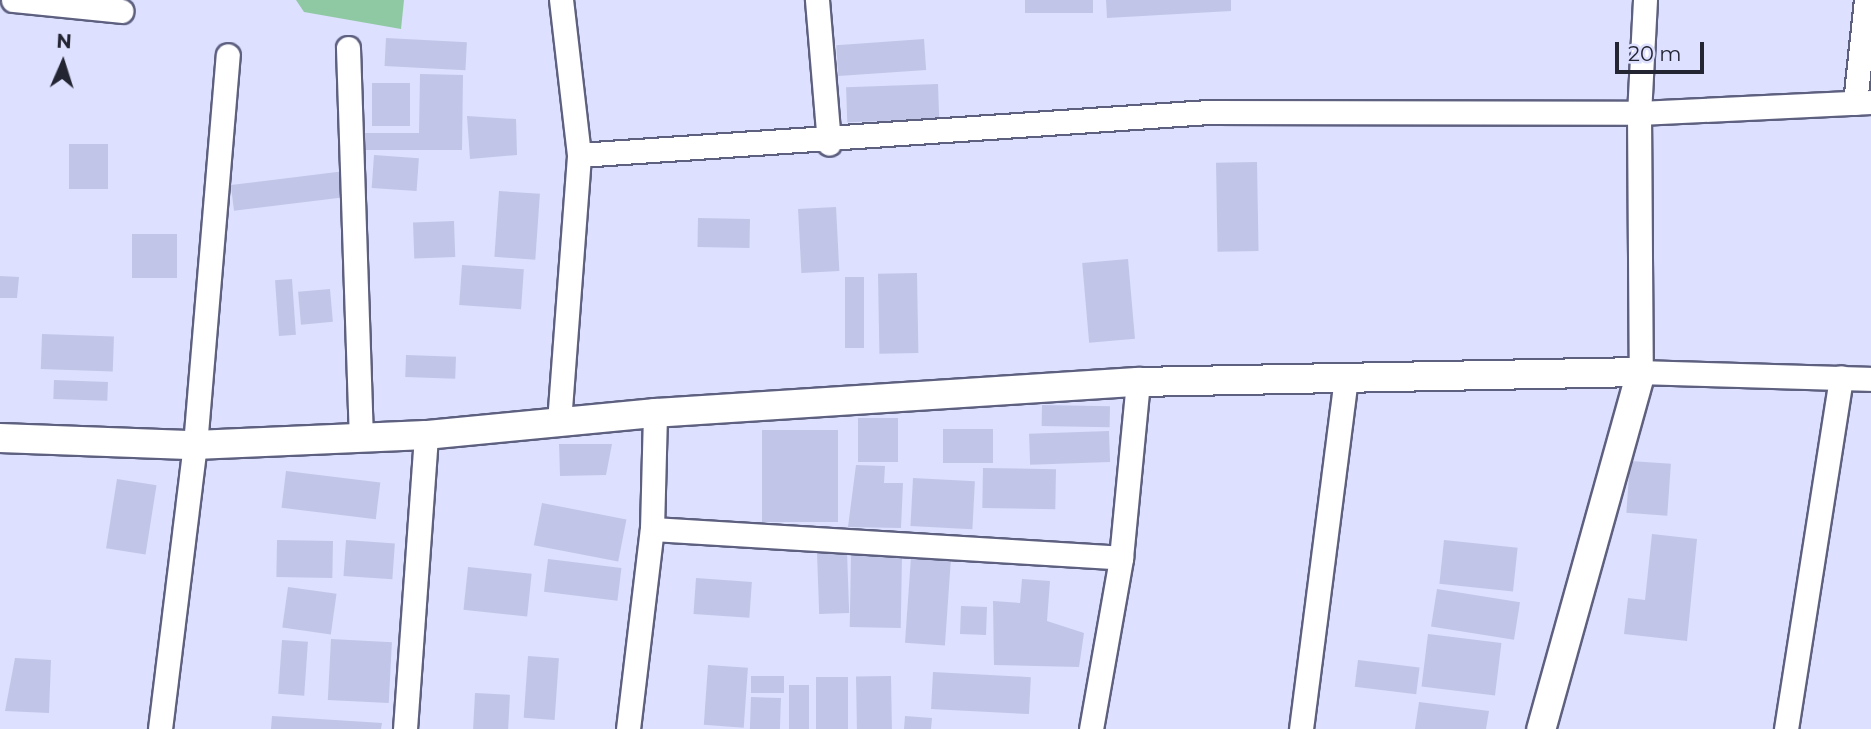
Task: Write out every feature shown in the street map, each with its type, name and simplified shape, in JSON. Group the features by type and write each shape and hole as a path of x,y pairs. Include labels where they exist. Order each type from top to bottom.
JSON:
{"street":[{"path":"13,0 121,11"},
{"path":"559,422 579,155 561,0"},
{"path":"817,0 829,143"},
{"path":"1541,729 1641,372 1639,113 1645,0"},
{"path":"579,155 829,143 1208,112 1639,113 1863,103 1866,0"},
{"path":"348,48 361,434"},
{"path":"160,729 195,445 228,55"},
{"path":"0,438 195,445 361,434 426,435 655,413 1138,382 1641,372 1871,379"},
{"path":"1786,729 1841,377"},
{"path":"1301,729 1346,379"},
{"path":"1091,729 1121,558 1138,382"},
{"path":"628,729 652,529 655,413"},
{"path":"405,729 426,435"},
{"path":"652,529 1121,558"}],"green space":[{"path":"296,0 404,0 401,29 304,12"}],"building":[{"path":"1025,0 1093,0 1093,13 1025,13"},
{"path":"1106,0 1231,0 1231,11 1107,18"},
{"path":"386,38 467,42 465,70 385,66"},
{"path":"924,39 926,70 838,76 836,45"},
{"path":"420,74 463,75 462,150 364,150 364,133 419,133"},
{"path":"372,83 410,83 410,126 372,126"},
{"path":"938,84 939,119 847,122 846,87"},
{"path":"467,116 516,119 517,155 470,159"},
{"path":"69,144 108,144 108,189 69,189"},
{"path":"374,155 419,158 417,191 372,188"},
{"path":"1257,162 1259,251 1218,252 1216,163"},
{"path":"345,171 348,197 234,211 231,185"},
{"path":"499,191 540,194 535,260 494,257"},
{"path":"836,207 839,271 801,273 798,209"},
{"path":"698,218 750,219 749,248 697,247"},
{"path":"454,221 455,257 414,258 413,222"},
{"path":"132,234 177,234 177,278 132,278"},
{"path":"1128,259 1135,339 1089,343 1082,263"},
{"path":"462,265 524,269 521,309 459,305"},
{"path":"917,273 918,353 879,354 878,274"},
{"path":"0,276 19,277 17,298 0,298"},
{"path":"845,277 864,277 864,348 845,348"},
{"path":"292,279 296,335 279,336 275,280"},
{"path":"330,289 333,322 301,325 298,292"},
{"path":"42,334 114,337 113,371 41,369"},
{"path":"406,355 456,357 455,379 405,377"},
{"path":"54,380 108,382 107,401 53,399"},
{"path":"1042,405 1110,406 1110,427 1042,426"},
{"path":"858,418 898,418 898,462 858,462"},
{"path":"943,429 993,429 993,463 943,463"},
{"path":"762,430 838,430 838,522 762,522"},
{"path":"1109,431 1110,462 1030,465 1029,434"},
{"path":"559,444 612,444 606,475 560,476"},
{"path":"1630,461 1671,464 1667,516 1626,513"},
{"path":"856,465 885,466 884,483 903,483 901,528 848,527"},
{"path":"983,468 1056,469 1055,509 982,508"},
{"path":"286,471 380,483 376,519 281,508"},
{"path":"913,478 975,481 972,529 910,526"},
{"path":"117,479 157,485 146,554 106,548"},
{"path":"542,503 626,519 618,562 534,545"},
{"path":"1652,534 1697,539 1687,641 1624,634 1628,598 1645,600"},
{"path":"277,540 333,541 332,578 276,577"},
{"path":"346,540 395,543 392,579 343,576"},
{"path":"1444,540 1518,548 1513,591 1439,584"},
{"path":"847,551 849,613 819,614 817,552"},
{"path":"851,555 902,556 901,628 850,627"},
{"path":"911,557 951,560 945,646 905,643"},
{"path":"548,559 621,568 617,601 544,592"},
{"path":"468,567 532,574 527,616 464,610"},
{"path":"696,578 752,582 749,618 693,614"},
{"path":"1022,579 1050,581 1047,621 1084,633 1079,667 994,665 993,601 1020,603"},
{"path":"288,587 337,594 331,634 282,628"},
{"path":"1437,589 1520,602 1514,640 1431,627"},
{"path":"961,606 987,607 986,635 960,634"},
{"path":"1428,634 1501,643 1495,696 1422,687"},
{"path":"331,639 392,642 389,703 328,700"},
{"path":"282,640 308,642 304,696 278,694"},
{"path":"528,656 559,658 555,720 524,718"},
{"path":"15,658 51,660 49,713 5,711"},
{"path":"1358,660 1420,668 1416,694 1355,687"},
{"path":"708,665 748,668 744,728 704,725"},
{"path":"933,672 1031,677 1029,714 931,709"},
{"path":"751,676 784,676 784,693 751,693"},
{"path":"891,676 892,729 857,729 856,677"},
{"path":"816,677 848,677 848,729 816,729"},
{"path":"789,685 809,685 809,729 789,729"},
{"path":"475,693 510,695 508,729 473,729"},
{"path":"751,697 781,698 780,729 750,729"},
{"path":"1419,702 1489,711 1486,729 1415,729"},
{"path":"272,716 382,723 381,729 271,729"},
{"path":"905,716 932,718 931,729 904,729"}]}
